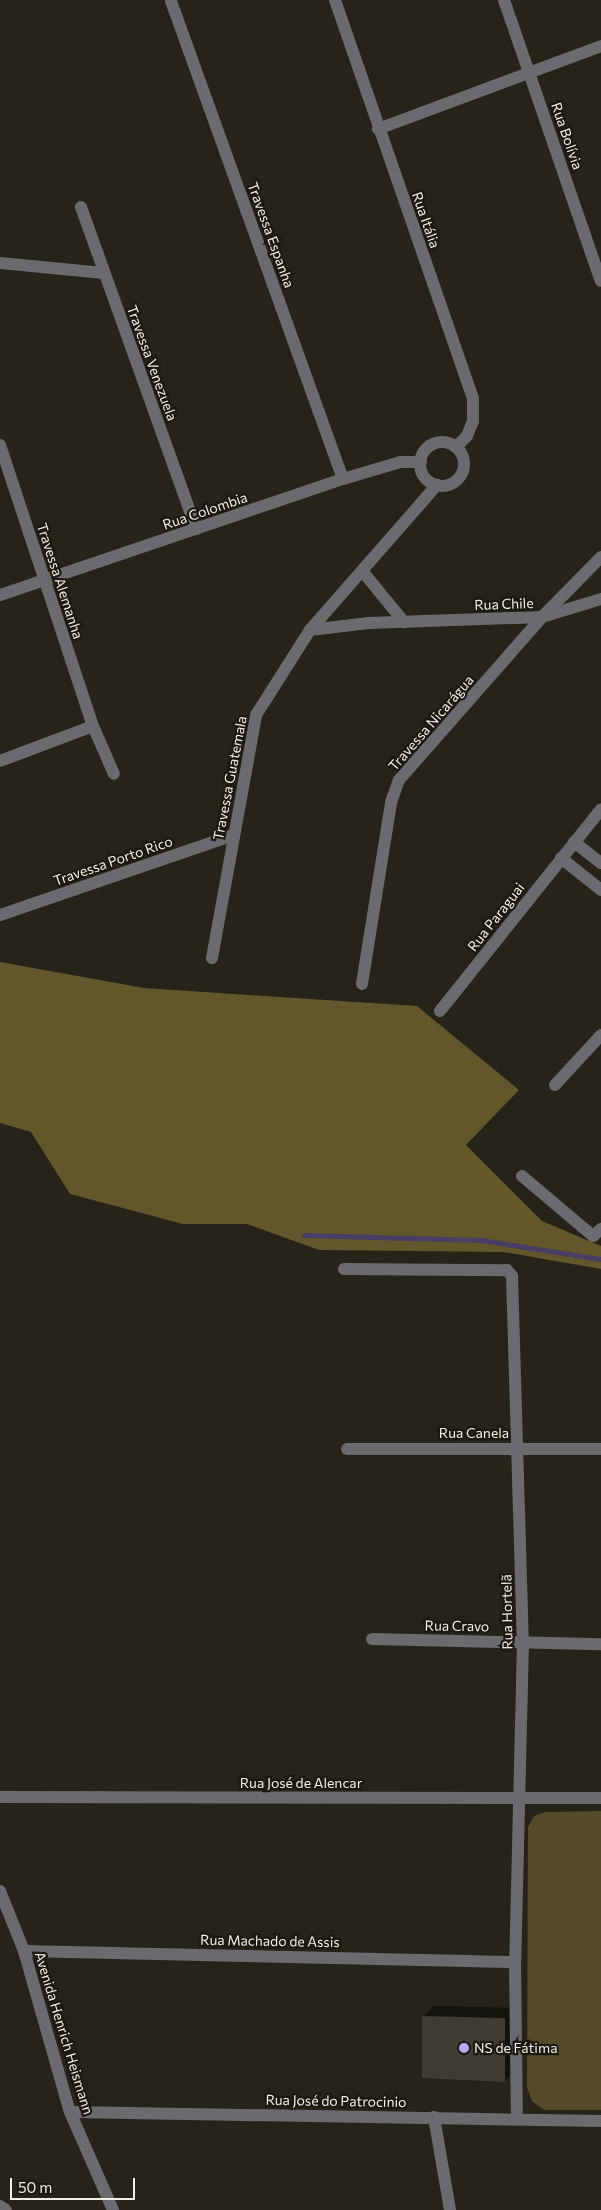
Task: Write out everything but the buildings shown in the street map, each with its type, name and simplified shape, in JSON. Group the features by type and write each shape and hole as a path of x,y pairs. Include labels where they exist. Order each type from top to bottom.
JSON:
{"street":[{"name":"Rua Itália","path":"335,0 378,129 473,399 473,421 467,436 456,447"},
{"name":"Rua Bolívia","path":"504,0 601,281"},
{"name":"Travessa Espanha","path":"171,1 343,479"},
{"path":"378,129 601,46"},
{"name":"Travessa Venezuela","path":"81,207 196,529"},
{"path":"0,263 104,273"},
{"path":"434,444 449,444 456,447 464,460 461,476 451,484 437,485 424,477 421,462 423,455 434,444"},
{"name":"Travessa Alemanha","path":"0,445 93,726 114,774"},
{"name":"Rua Colombia","path":"0,595 343,479 400,462 421,462"},
{"name":"Travessa Guatemala","path":"212,958 256,715 310,630 363,572 437,485"},
{"name":"Travessa Nicarágua","path":"362,984 391,802 399,780 542,618 601,557"},
{"path":"363,572 404,622"},
{"name":"Rua Chile","path":"310,630 404,622 542,618 601,599"},
{"path":"0,761 93,726"},
{"name":"Rua Paraguai","path":"440,1011 601,809"},
{"name":"Travessa Porto Rico","path":"0,915 234,835"},
{"path":"574,842 601,863"},
{"path":"561,858 601,890"},
{"path":"555,1085 601,1035"},
{"path":"522,1176 594,1236 601,1229"},
{"name":"Rua Hortelã","path":"344,1269 507,1270 512,1276 523,1643 515,1962 517,2119"},
{"name":"Rua Canela","path":"347,1449 601,1449"},
{"name":"Rua Cravo","path":"372,1639 601,1644"},
{"name":"Rua José de Alencar","path":"0,1797 601,1798"},
{"name":"Avenida Henrich Heismann","path":"0,1891 24,1951 70,2112 113,2210"},
{"name":"Rua Machado de Assis","path":"24,1951 515,1962"},
{"name":"Rua José do Patrocinio","path":"70,2112 601,2121"},
{"path":"434,2117 450,2210"},
{"path":"0,2206 6,2210"}],"shaded area":[{"path":"0,962 144,988 417,1006 519,1090 466,1145 542,1221 601,1246 601,1269 503,1252 319,1250 247,1224 183,1224 70,1194 31,1132 0,1123"},
{"path":"601,1811 601,2110 544,2110 532,2101 527,2087 528,1827 534,1816 546,1812"}],"waterway":[{"path":"304,1235 481,1240 601,1259"}],"place":[{"name":"NS de Fátima","path":"464,2048"}]}
